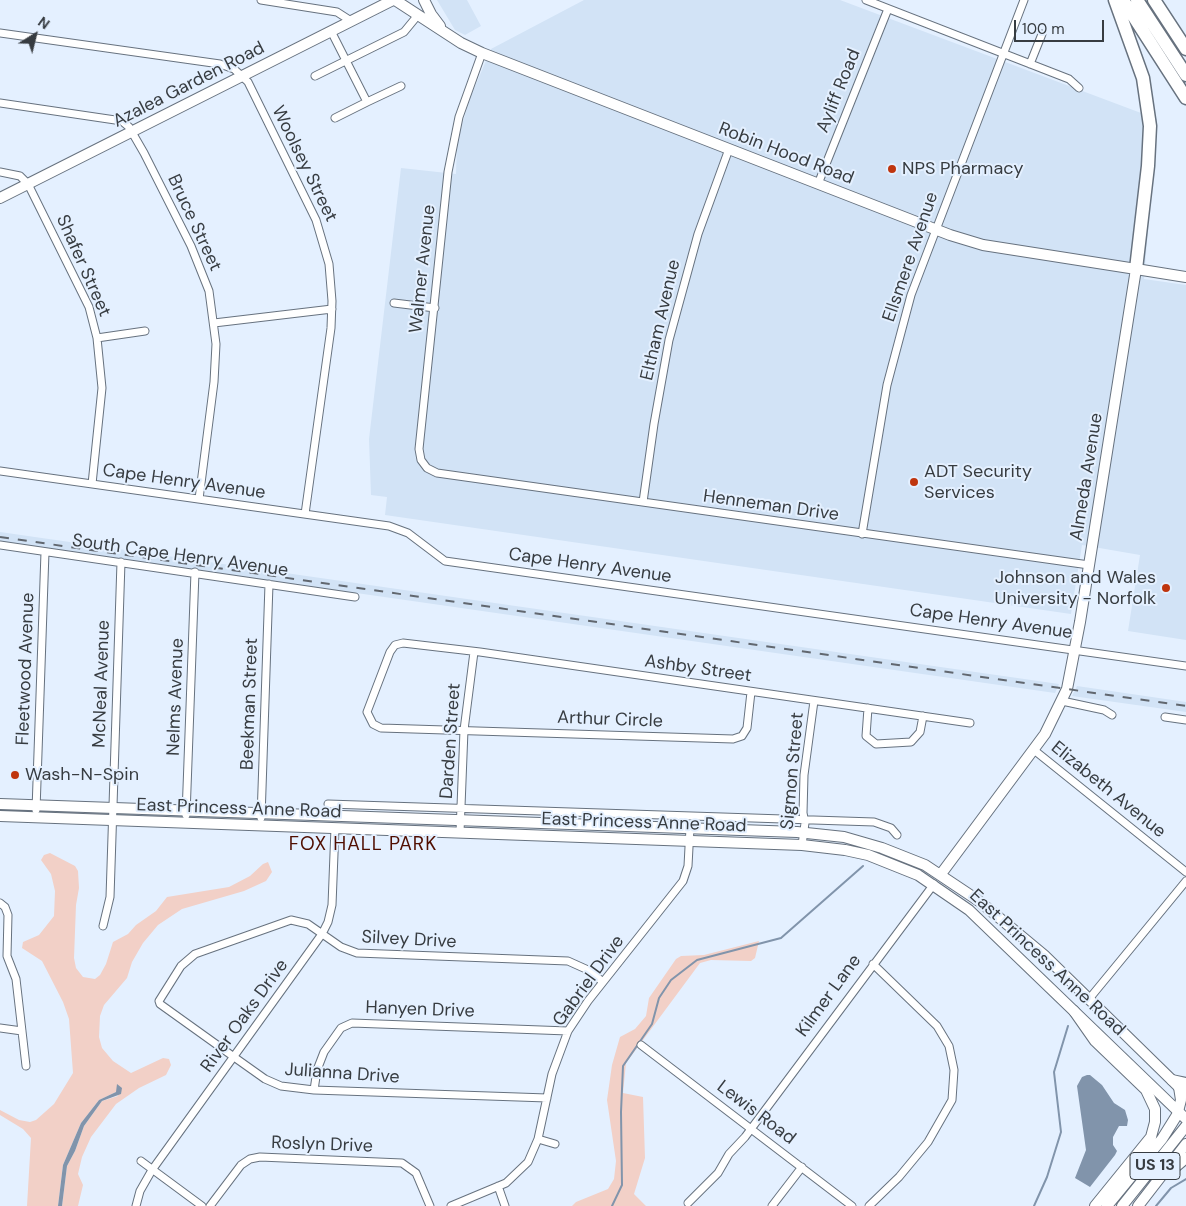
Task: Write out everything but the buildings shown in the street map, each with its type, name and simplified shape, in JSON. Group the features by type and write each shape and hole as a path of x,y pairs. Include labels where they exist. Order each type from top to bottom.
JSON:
{"highway":[{"path":"1115,0 1144,78 1150,126 1148,166 1136,269"},
{"path":"1123,0 1186,98"},
{"path":"1137,0 1186,76"},
{"path":"1154,0 1186,49"}],"main road":[{"path":"365,14 371,0"},
{"name":"Azalea Garden Road","path":"0,198 394,0"},
{"name":"Robin Hood Road","path":"394,0 447,35 482,53 935,230 983,245 1186,277"},
{"path":"424,0 434,19 447,35"},
{"name":"Almeda Avenue","path":"1067,689 1089,565 1136,269"},
{"name":"Kilmer Lane","path":"937,880 1034,750 1052,723 1067,689"},
{"name":"East Princess Anne Road","path":"0,804 804,833 825,834 863,842 925,865 950,896 989,927 1182,1116"},
{"name":"East Princess Anne Road","path":"0,816 802,844 868,855 918,875 957,884 1030,943 1181,1086"},
{"path":"1074,1011 1095,1041 1149,1094 1155,1116 1154,1128 1148,1141 1095,1206"},
{"path":"1107,1206 1182,1116 1181,1086"},
{"name":"US 13","path":"1122,1206 1186,1126"},
{"path":"1152,1188 1186,1144"},
{"name":"US 13","path":"1138,1206 1152,1188 1186,1158"}],"street":[{"path":"260,0 336,12 351,21"},
{"path":"866,0 1069,79 1079,88"},
{"name":"Ellsmere Avenue","path":"862,534 877,434 893,357 911,295 1024,0"},
{"name":"Ayliff Road","path":"818,184 888,9"},
{"path":"314,76 404,32 418,15"},
{"path":"331,31 367,102"},
{"name":"Woolsey Street","path":"0,32 220,64 234,69 248,82 316,220 329,264 332,309 304,514"},
{"path":"1030,64 1042,34"},
{"name":"Walmer Avenue","path":"448,475 437,473 427,468 421,460 419,449 453,144 466,96 482,53"},
{"path":"335,118 401,86"},
{"name":"Bruce Street","path":"0,103 118,119 127,125 199,263 208,291 214,323 214,382 198,499"},
{"name":"Eltham Avenue","path":"643,502 654,424 670,340 698,234 729,149"},
{"path":"0,172 20,176 28,184"},
{"name":"Shafer Street","path":"28,184 84,295 97,338 102,388 92,484"},
{"path":"394,303 435,308"},
{"path":"214,323 332,309"},
{"path":"97,338 145,331"},
{"name":"Cape Henry Avenue","path":"0,471 398,528 445,561 1186,666"},
{"name":"Henneman Drive","path":"448,475 1089,565"},
{"name":"South Cape Henry Avenue","path":"0,545 195,572 355,597"},
{"name":"Fleetwood Avenue","path":"35,818 45,552"},
{"name":"McNeal Avenue","path":"103,926 110,897 121,562"},
{"name":"Nelms Avenue","path":"186,823 195,572"},
{"name":"Beekman Street","path":"260,826 269,584"},
{"name":"Ashby Street","path":"431,729 381,728 373,724 367,712 392,649 403,643 970,723"},
{"name":"Darden Street","path":"460,832 464,730 474,652"},
{"name":"Arthur Circle","path":"431,729 733,740 742,736 747,728 751,692"},
{"name":"Sigmon Street","path":"802,844 805,819 804,775 814,701"},
{"path":"1062,702 1104,710 1112,715"},
{"path":"868,708 866,736 876,744 911,742 920,732 923,716"},
{"path":"1165,717 1186,720"},
{"name":"Elizabeth Avenue","path":"1034,750 1186,872"},
{"path":"328,804 874,822 883,824 897,834"},
{"name":"River Oaks Drive","path":"136,1206 142,1186 152,1170 322,934 328,922 332,904 335,828"},
{"name":"Gabriel Drive","path":"451,1206 498,1186 522,1168 538,1140 557,1057 568,1031 603,982 683,882 688,866 690,828"},
{"name":"Kilmer Lane","path":"688,1203 718,1173 734,1148 745,1137 937,880"},
{"path":"1089,999 1186,881"},
{"path":"0,903 5,907 8,915 7,956 16,979 26,1066"},
{"name":"Silvey Drive","path":"160,1004 160,998 181,966 201,950 290,920 308,924 349,951 366,954 568,961 582,966 603,982"},
{"path":"869,1206 899,1177 929,1141 952,1100 954,1070 949,1046 937,1026 873,964"},
{"name":"Julianna Drive","path":"160,1004 272,1083 291,1089 547,1098"},
{"name":"Hanyen Drive","path":"314,1090 316,1070 324,1052 341,1028 352,1023 568,1031"},
{"path":"0,1028 22,1031"},
{"name":"Lewis Road","path":"641,1045 852,1206"},
{"path":"538,1140 555,1144"},
{"name":"Roslyn Drive","path":"210,1206 241,1165 250,1159 260,1157 402,1163 416,1173 430,1206"},
{"path":"141,1161 202,1206"},
{"path":"772,1206 802,1167"},
{"path":"498,1186 505,1206"}],"shaded area":[{"path":"437,0 467,0 481,26 465,35 455,30"},
{"path":"584,0 840,0 1157,119 1144,279 1186,285 1186,640 1128,631 1140,555 1082,545 1071,614 385,515 387,497 371,495 369,439 401,168 456,174 457,142 470,98 491,49"},
{"path":"0,532 1059,684 1055,693 0,542"},
{"path":"1077,686 1186,702 1186,712 1072,696"},
{"path":"50,853 75,866 78,871 79,888 76,905 74,958 76,968 83,977 95,979 100,975 106,964 113,942 128,934 136,925 156,911 167,897 229,887 250,876 268,862 272,872 266,881 244,891 182,909 158,925 143,943 132,962 127,978 104,1005 100,1016 99,1037 102,1048 113,1061 131,1073 163,1058 169,1059 171,1065 166,1075 139,1088 116,1104 91,1137 82,1157 78,1174 83,1185 78,1206 62,1206 67,1166 84,1126 102,1101 118,1096 116,1092 99,1100 81,1123 63,1165 58,1206 27,1206 31,1138 23,1129 0,1115 0,1110 19,1120 30,1122 36,1120 54,1104 73,1073 69,1019 63,1002 42,961 22,948 23,942 39,935 54,916 55,891 51,874 41,860 44,855"},
{"path":"759,941 755,958 751,961 711,960 700,963 626,1063 623,1093 643,1097 645,1158 634,1194 646,1206 572,1206 576,1202 608,1189 614,1179 616,1161 607,1100 612,1065 620,1037 635,1029 646,1016 649,998 676,959 681,956 704,955"},
{"path":"1090,1075 1102,1085 1114,1103 1125,1110 1128,1120 1127,1126 1119,1126 1113,1137 1113,1145 1117,1151 1115,1155 1090,1187 1075,1178 1086,1150 1077,1086 1082,1077"},
{"path":"117,1084 122,1088 121,1094 102,1101 84,1126 67,1166 62,1206 58,1206 63,1165 81,1123 99,1100 116,1092"}],"waterway":[{"path":"612,1206 622,1185 621,1112 623,1066 652,1024 659,998 671,980 697,960 781,938 863,866"},
{"path":"1034,1206 1047,1177 1061,1132 1054,1072 1068,1026"},
{"path":"1156,1206 1171,1188 1186,1179"}],"railway":[{"path":"0,537 1186,706"}],"place":[{"name":"NPS Pharmacy","path":"892,169"},
{"name":"ADT Security Services","path":"914,482"},
{"name":"Johnson and Wales University - Norfolk","path":"1166,588"},
{"name":"Wash-N-Spin","path":"15,775"}],"district":[{"name":"FOX HALL PARK","path":"363,845"}]}
